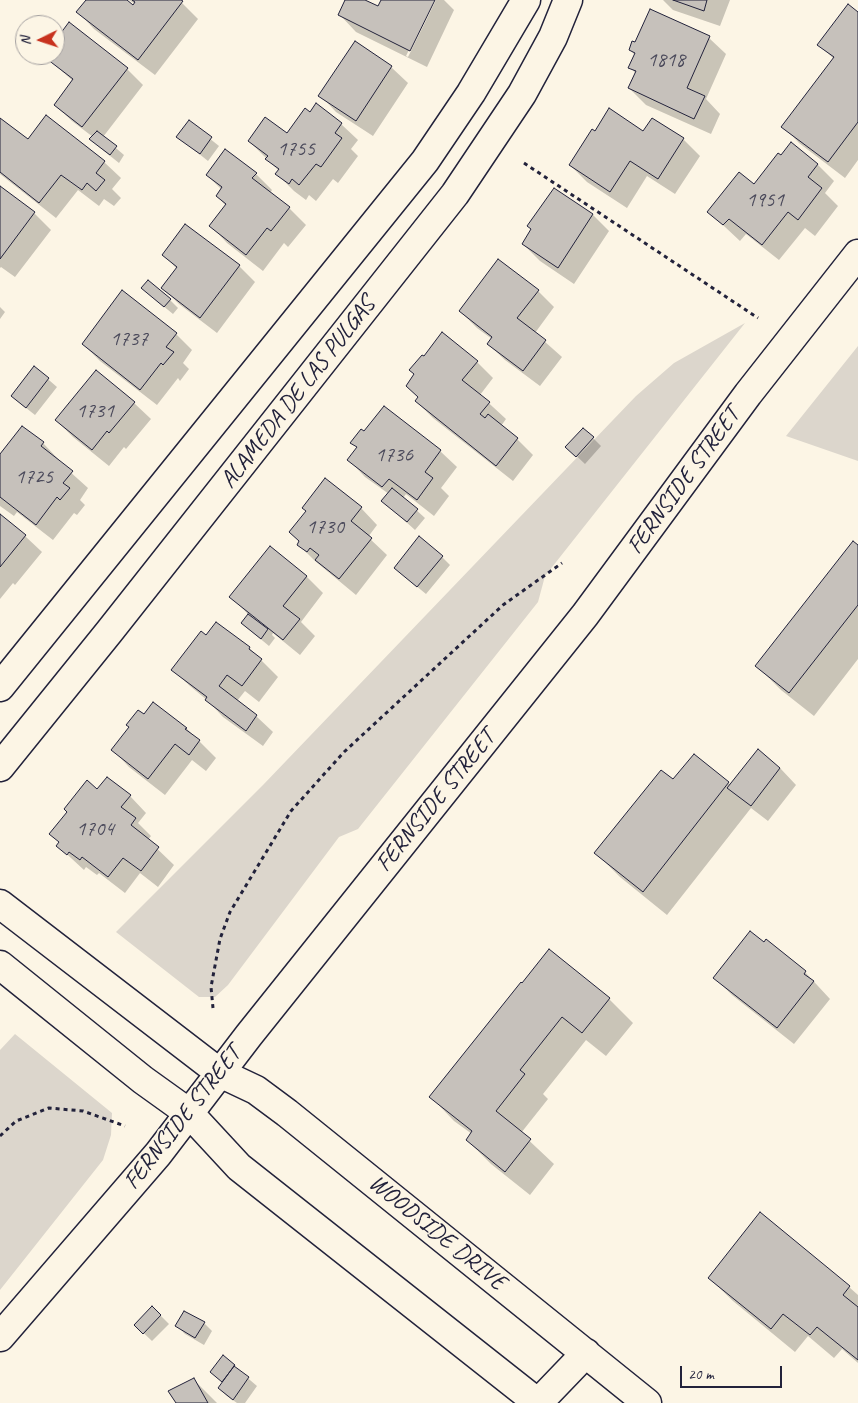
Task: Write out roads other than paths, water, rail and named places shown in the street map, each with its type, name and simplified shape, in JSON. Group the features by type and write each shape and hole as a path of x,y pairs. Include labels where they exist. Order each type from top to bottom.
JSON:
{"street":[{"name":"ALAMEDA DE LAS PULGAS","path":"0,687 425,162 471,94 526,0"},
{"name":"ALAMEDA DE LAS PULGAS","path":"0,767 455,194 522,94 553,37 568,0"},
{"name":"FERNSIDE STREET","path":"0,1337 158,1154 220,1073 585,615 748,394 858,254"},
{"name":"WOODSIDE DRIVE","path":"0,904 220,1073 256,1090 287,1113 647,1403"},
{"path":"0,965 143,1080 189,1113 239,1167 538,1403 586,1353"}]}
